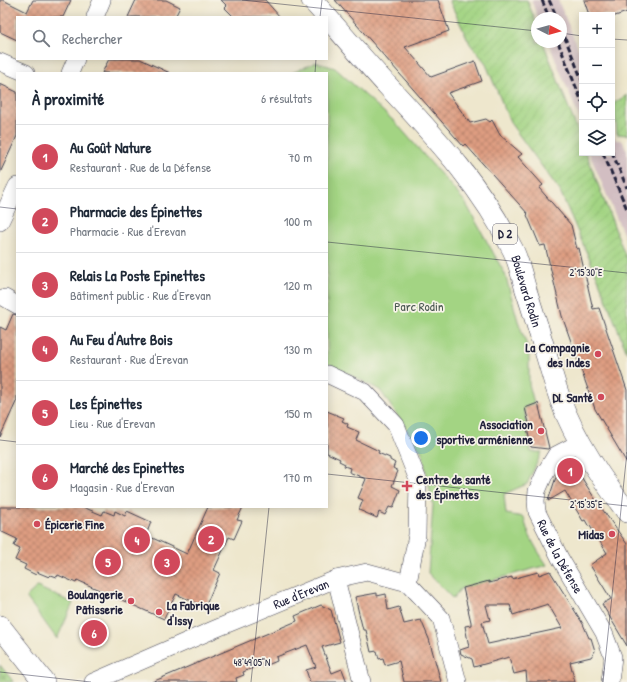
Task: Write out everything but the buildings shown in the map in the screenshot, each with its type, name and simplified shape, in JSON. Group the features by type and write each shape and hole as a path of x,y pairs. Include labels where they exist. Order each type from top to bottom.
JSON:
{"main road":[{"name":"Boulevard Rodin","path":"312,0 326,16"},
{"name":"Boulevard Rodin","path":"328,18 458,164 499,222 514,252 556,388 580,442 612,492 627,512"},
{"path":"0,626 44,682"}],"street":[{"path":"95,16 102,0"},
{"path":"70,72 76,60"},
{"path":"0,62 24,72"},
{"path":"0,222 16,188"},
{"path":"328,374 365,392 396,425 418,480 417,535 408,583 441,618 458,682"},
{"name":"Rue de la Défense","path":"580,442 556,455 545,473 537,491 537,512 560,558 604,633 613,657 610,682"},
{"name":"Rue d'Erevan","path":"93,682 336,579 367,572 408,583"},
{"path":"336,579 362,682"}],"shaded area":[{"path":"531,0 558,0 563,12 536,12"},
{"path":"567,22 579,51 579,117 550,48 567,48"},
{"path":"615,138 616,140 621,140 623,142 627,151 627,243 590,156 615,156"}],"green space":[{"path":"449,0 527,0 532,12 531,48 545,48 579,134 579,156 587,156 627,260 627,353 599,281 560,191 511,124 485,62 470,44"},
{"name":"Parc Rodin","path":"316,62 335,68 396,123 465,202 505,274 518,321 529,351 529,384 534,403 524,408 531,452 542,452 527,484 504,494 506,514 524,517 530,536 547,565 460,589 453,599 428,573 433,505 422,452 380,390 328,364 328,72 294,72"},
{"path":"627,95 627,135 617,134 615,102"},
{"path":"37,587 73,603 57,639 26,597"},
{"path":"0,665 12,680 13,682 0,682"}],"railway":[{"path":"542,0 547,12"},
{"path":"549,0 554,12"},
{"path":"567,43 579,73"},
{"path":"560,48 579,94"},
{"path":"604,156 627,209"},
{"path":"614,156 627,188"}],"place":[{"name":"La Compagnie des Indes","path":"598,354"},
{"name":"DL Santé","path":"601,397"},
{"name":"Association sportive arménienne","path":"541,431"},
{"name":"Au Goût Nature","path":"570,471"},
{"name":"Centre de santé des Épinettes","path":"407,486"},
{"name":"Épicerie Fine","path":"37,524"},
{"name":"Midas","path":"612,534"},
{"name":"Pharmacie des Épinettes","path":"211,539"},
{"name":"Au Feu d'Autre Bois","path":"137,540"},
{"name":"Les Épinettes","path":"108,562"},
{"name":"Relais La Poste Epinettes","path":"167,562"},
{"name":"Boulangerie Pâtisserie","path":"131,601"},
{"name":"La Fabrique d'Issy","path":"159,612"},
{"name":"Marché des Epinettes","path":"94,633"}]}
